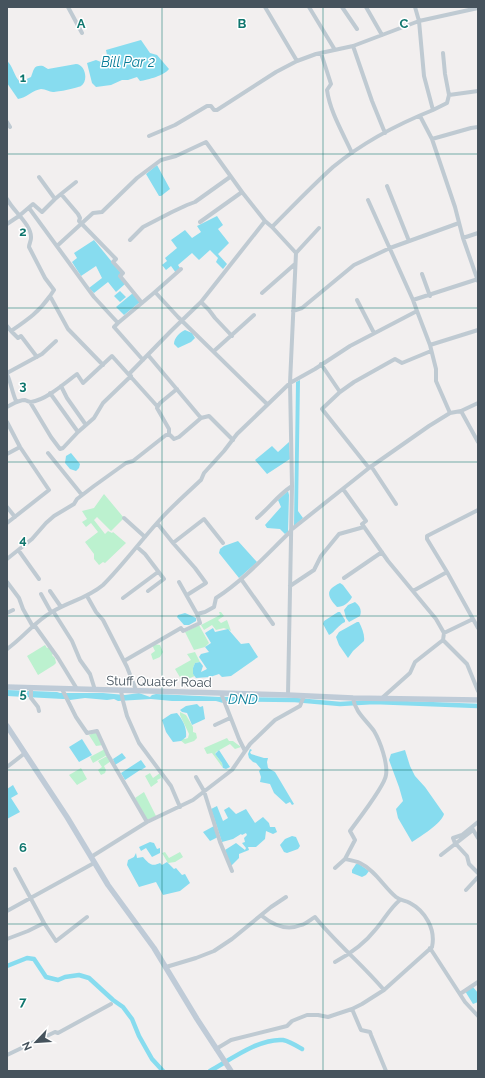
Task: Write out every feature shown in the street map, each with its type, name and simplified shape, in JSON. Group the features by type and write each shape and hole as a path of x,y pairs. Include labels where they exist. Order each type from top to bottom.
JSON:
{"street":[{"path":"68,7 82,33"},
{"path":"265,7 297,61"},
{"path":"309,7 335,50"},
{"path":"342,7 357,30"},
{"path":"366,7 382,35"},
{"path":"415,7 419,21 424,76 433,110"},
{"path":"149,136 175,125 207,106 212,106 214,110 217,110 276,72 297,61 321,53 354,46 419,21 478,8"},
{"path":"354,46 372,101 385,133"},
{"path":"321,53 331,84 327,90 328,95 334,113 352,153"},
{"path":"272,227 333,167 352,153 385,133 447,103 449,95 443,53"},
{"path":"449,95 478,91"},
{"path":"413,300 478,280 463,238 455,207 432,139 420,116"},
{"path":"7,122 10,127"},
{"path":"432,139 478,127"},
{"path":"57,246 93,213 102,212 137,178 161,160 176,156 206,142 230,177 265,221 296,253"},
{"path":"39,177 55,199"},
{"path":"130,240 143,227 195,202 230,177"},
{"path":"7,224 33,204 42,212 76,182"},
{"path":"387,186 409,241"},
{"path":"200,222 242,192"},
{"path":"61,194 78,214 80,218 79,221 116,259 113,262 123,273 120,276 142,303"},
{"path":"7,199 10,205 24,220 31,236 29,247 45,278 54,290 35,314 11,331"},
{"path":"368,200 413,300 430,345 436,369 436,380 450,413"},
{"path":"29,208 94,297 118,323"},
{"path":"7,407 16,401 24,400 30,402 51,438 60,449 63,448 94,418 103,403 130,376 142,360 201,302 265,221"},
{"path":"293,311 302,308 354,266 390,248 459,224"},
{"path":"288,695 292,486 290,383 295,264 296,253 318,228"},
{"path":"463,238 478,233"},
{"path":"262,293 295,264"},
{"path":"142,360 114,327 181,269"},
{"path":"422,274 430,296"},
{"path":"155,292 267,404"},
{"path":"50,296 68,329 103,365"},
{"path":"357,300 374,333"},
{"path":"201,302 232,336"},
{"path":"7,649 35,626 42,618 61,607 87,596 102,586 157,523 201,480 204,473 233,440 267,404 290,383 350,346 417,311"},
{"path":"214,351 254,315"},
{"path":"7,326 18,338 21,336 37,357"},
{"path":"430,345 478,330"},
{"path":"16,401 7,373 37,357 56,341"},
{"path":"396,504 370,467 322,409 340,392 354,382 395,359 402,363 431,350"},
{"path":"148,355 201,418"},
{"path":"30,402 50,393 77,374 83,383 112,356 158,406 158,410 169,429 169,434 174,439 180,437 201,418 209,416 233,440"},
{"path":"321,364 340,392"},
{"path":"61,386 67,398 86,425"},
{"path":"158,406 177,389"},
{"path":"50,393 78,432"},
{"path":"197,614 214,607 216,598 241,579 291,531 370,467 450,413 461,411 478,403"},
{"path":"461,411 478,442"},
{"path":"7,422 20,447 49,490 7,522"},
{"path":"7,559 32,539 54,516 74,504 82,495 126,463 133,461 169,434"},
{"path":"7,454 20,447"},
{"path":"48,454 82,495"},
{"path":"257,518 279,496 292,486"},
{"path":"343,489 366,520 362,524 364,527 413,592 436,619 444,633 443,640 415,662 410,673 382,698"},
{"path":"7,507 15,517"},
{"path":"478,510 427,536 429,543 478,628"},
{"path":"124,518 145,538"},
{"path":"172,543 204,519 223,543"},
{"path":"157,523 172,543 196,568 206,583 187,596"},
{"path":"290,586 314,570 321,556 339,534 364,527"},
{"path":"137,547 145,554 164,580 148,591"},
{"path":"18,551 38,579"},
{"path":"344,578 382,552"},
{"path":"123,598 158,572"},
{"path":"413,592 447,572"},
{"path":"241,579 273,624"},
{"path":"7,582 19,598 32,625 35,626 58,658 77,689"},
{"path":"124,661 181,628 183,631 200,623 197,614 179,582"},
{"path":"50,591 61,607"},
{"path":"41,594 72,641 80,660 90,674 95,690"},
{"path":"87,596 96,612 103,620 124,661 136,690"},
{"path":"7,613 13,610"},
{"path":"444,633 472,619"},
{"path":"443,640 466,664 478,691"},
{"name":"Stuff Quater Road","path":"7,687 62,691 77,689 122,693 136,690 221,695 288,695 354,702 382,698 478,700"},
{"path":"31,689 31,697 39,712"},
{"path":"62,691 88,733 97,731 108,755 147,822"},
{"path":"122,693 128,717 139,743 171,786 180,807"},
{"path":"221,695 239,739 246,751"},
{"path":"91,857 147,822 193,800 232,770 250,744 275,720 300,706 303,697"},
{"path":"335,868 345,859 355,840 350,831 370,804 386,775 386,765 377,739 371,727 354,702"},
{"path":"215,725 230,718"},
{"path":"7,726 67,817 94,863 154,948 217,1051 230,1069"},
{"path":"7,767 25,753"},
{"path":"196,777 204,791 220,842 232,871"},
{"path":"478,822 462,835 454,838 455,844 467,856 469,864 478,873"},
{"path":"472,828 478,838"},
{"path":"441,856 455,844"},
{"path":"217,1051 231,1040 287,1026 292,1021 307,1015 328,1017 352,1009 384,990 432,947 432,929 419,909 411,903 400,900 361,863 345,859"},
{"path":"7,911 94,863"},
{"path":"15,869 44,923 56,941 87,917"},
{"path":"466,890 478,877"},
{"path":"166,967 214,951 232,939 262,916 271,907 286,897"},
{"path":"335,962 349,954 375,931 391,908 400,900"},
{"path":"262,916 274,925 293,927 301,926 315,917 332,937 384,990"},
{"path":"7,938 28,931 44,923"},
{"path":"430,948 469,1007 478,1016"},
{"path":"460,994 478,982"},
{"path":"7,1056 55,1032 58,1033 111,1004"},
{"path":"352,1009 361,1030 370,1032 386,1071"}],"green space":[{"path":"104,494 124,518 111,531 97,517 94,520 105,534 108,531 113,532 126,543 105,563 103,562 99,565 94,559 94,554 85,542 98,532 91,523 86,527 82,522 87,519 82,511 94,508"},
{"path":"219,612 221,612 224,616 218,620 221,623 227,620 231,631 224,628 216,630 212,625 204,630 201,625 220,615"},
{"path":"199,625 209,643 205,647 194,650 185,632"},
{"path":"45,645 54,653 52,655 55,658 56,663 38,675 27,656"},
{"path":"152,645 160,645 163,652 160,657 153,660 151,654 155,651"},
{"path":"195,652 200,662 195,663 193,668 193,674 195,676 185,680 181,679 175,669 191,660 187,654"},
{"path":"180,712 186,715 193,727 193,732 196,733 197,738 194,741 185,744 180,740 183,738 188,738 189,734"},
{"path":"97,733 103,745 96,746 89,735"},
{"path":"227,738 229,741 233,741 241,747 235,749 230,744 216,752 215,754 222,763 223,768 212,753 207,754 204,748"},
{"path":"105,749 107,755 93,763 90,757"},
{"path":"107,756 111,761 104,766 106,770 105,773 101,775 98,770 102,767 98,761"},
{"path":"81,768 87,779 77,785 69,775"},
{"path":"150,773 153,778 160,773 161,778 151,787 145,776"},
{"path":"144,792 156,816 147,820 135,798"},
{"path":"165,852 169,858 180,852 183,857 175,862 168,863 162,853"}],"water":[{"name":"Bill Par 2","path":"141,40 150,53 157,55 169,69 167,71 147,80 140,81 137,77 122,80 111,85 96,87 92,83 87,63 96,60 101,62 108,60 106,50"},
{"path":"7,61 20,82 31,77 34,68 37,66 43,66 48,69 76,64 84,70 85,80 81,86 76,88 53,92 41,89 18,99 7,83"},
{"path":"157,165 170,189 161,196 159,196 146,174"},
{"path":"217,216 223,225 218,229 229,243 218,254 227,264 223,269 216,262 218,258 210,250 199,260 192,253 178,265 180,268 176,273 171,266 166,270 162,265 167,261 165,258 177,248 171,240 185,230 192,238 201,232 197,226"},
{"path":"94,240 121,273 125,284 116,292 108,282 94,293 89,288 102,278 96,266 81,276 72,262 77,258 74,253"},
{"path":"120,291 126,297 120,302 114,296"},
{"path":"133,293 140,302 124,315 116,307"},
{"path":"185,330 192,333 195,338 191,342 178,348 174,344 176,337"},
{"path":"300,380 298,511 303,518 294,526 296,382"},
{"path":"289,442 290,459 267,474 255,460 272,446 278,452"},
{"path":"71,453 80,464 76,471 70,469 65,463 66,456"},
{"path":"288,491 288,532 285,534 280,529 267,528 265,525 281,507 278,500"},
{"path":"238,541 257,562 239,578 219,553 220,549 224,546"},
{"path":"340,583 352,597 346,604 337,607 331,600 329,594 332,588"},
{"path":"355,602 360,608 360,616 349,622 346,618 344,610 348,605"},
{"path":"340,612 345,622 329,635 323,624 324,621"},
{"path":"185,613 196,618 196,621 189,625 184,625 177,617 178,615"},
{"path":"359,622 362,629 364,641 348,658 339,645 336,637 339,632"},
{"path":"213,628 215,632 228,629 241,644 249,643 258,657 231,676 222,677 219,674 210,677 196,678 193,674 195,663 200,662 203,666 201,672 207,669 199,657 201,654 209,652 205,647 211,643 205,633"},
{"path":"7,690 125,695 139,693 150,697 156,694 221,697 223,703 216,701 172,701 151,699 118,701 114,699 107,700 85,698 70,700 7,696"},
{"path":"197,704 200,707 203,706 205,719 192,725 187,713 180,710 186,706"},
{"path":"177,713 184,724 186,737 181,741 173,742 166,732 162,720 171,714"},
{"path":"82,739 92,755 79,762 69,747"},
{"path":"250,749 252,750 250,752 251,754 268,758 268,768 275,772 294,804 292,805 290,802 286,804 274,793 270,784 260,782 261,777 259,771 261,769 249,758 248,754"},
{"path":"219,750 230,767 226,769 223,768 222,763 215,754"},
{"path":"405,750 415,776 425,787 444,814 435,825 412,842 398,818 396,809 403,801 389,760 391,754"},
{"path":"122,753 126,758 115,765 113,759"},
{"path":"141,760 146,767 125,780 121,773"},
{"path":"13,785 18,794 11,798 20,812 7,819 7,789"},
{"path":"217,806 223,821 228,818 224,810 229,807 236,814 246,809 255,823 263,817 269,823 270,827 275,827 277,832 273,834 266,831 265,839 256,847 248,847 249,850 239,854 239,858 231,866 225,850 236,843 245,850 246,848 242,843 245,842 244,838 247,835 246,833 241,834 233,839 222,842 211,809"},
{"path":"214,826 218,837 210,841 203,832"},
{"path":"292,836 296,837 300,846 298,849 287,853 284,852 280,845 285,839"},
{"path":"150,842 154,843 157,849 160,848 160,853 152,857 146,848 141,851 139,847"},
{"path":"136,853 137,858 143,857 153,865 160,863 162,865 167,862 174,869 176,868 182,875 185,874 190,883 180,891 163,895 156,882 139,887 127,865 128,860 134,857"},
{"path":"356,864 359,864 369,871 366,875 362,877 352,873 352,870"},
{"path":"473,987 478,993 478,1002 473,1004 465,991"}],"waterway":[{"name":"DND","path":"220,699 295,700 340,704 374,702 478,706"},
{"path":"7,966 27,958 34,959 46,977 58,980 65,977 79,975 89,978 123,1007 132,1019 139,1036 152,1059 163,1071"},
{"path":"210,1071 264,1042 283,1040 302,1049"}]}
